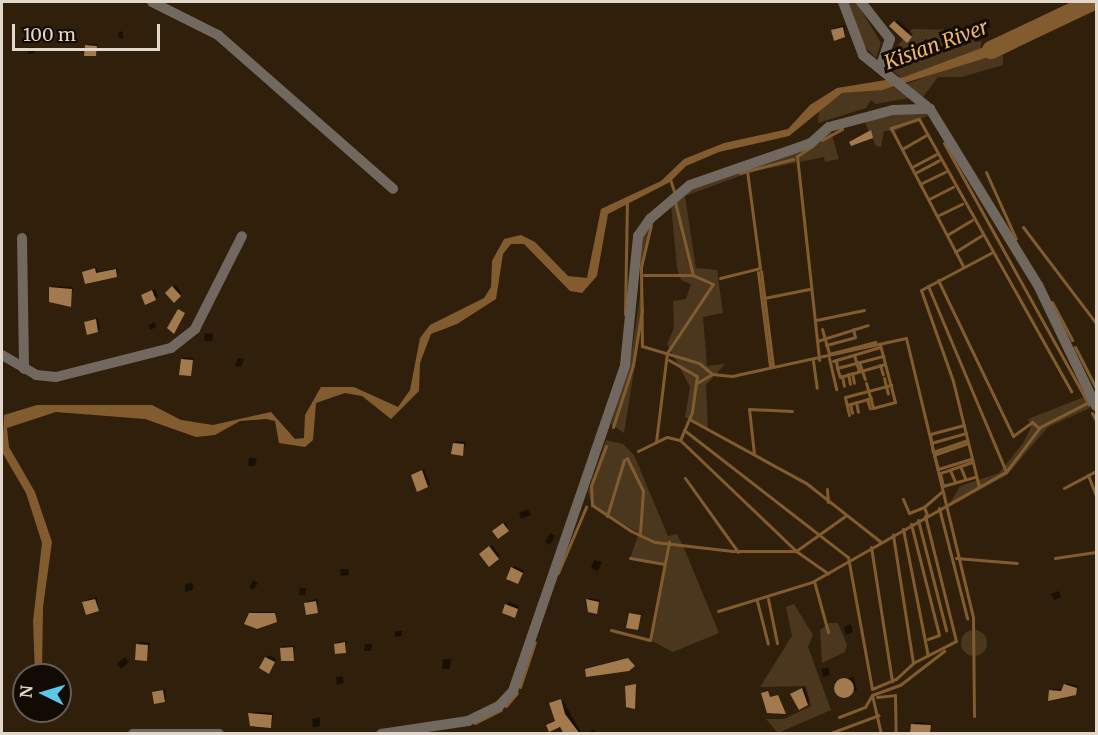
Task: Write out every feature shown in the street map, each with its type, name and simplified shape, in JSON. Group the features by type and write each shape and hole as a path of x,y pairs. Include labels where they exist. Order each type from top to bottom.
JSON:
{"street":[{"path":"152,2 218,35 393,189"},
{"path":"843,2 863,55 881,66 930,109 1038,285 1096,406"},
{"path":"861,2 891,39 881,66"},
{"path":"381,734 468,721 499,706 513,692 625,365 638,236 650,219 690,184 811,143 830,128 893,110 930,109"},
{"path":"2,355 24,369 56,376 171,348 195,329 242,236"},
{"path":"22,238 24,369"},
{"path":"134,734 219,734"}],"shaded area":[{"path":"847,2 856,2 881,43 876,58 861,43"},
{"path":"912,29 963,30 975,42 982,41 980,50 901,78 883,62"},
{"path":"1011,37 1012,43 992,56 882,90 842,93 789,136 719,152 686,166 670,182 608,214 597,276 582,293 570,291 524,244 511,244 503,254 496,299 457,324 431,334 420,363 419,391 391,419 362,396 345,393 316,403 313,440 305,447 279,443 275,421 266,419 240,421 215,435 196,437 145,419 56,412 7,428 9,447 35,492 52,542 43,607 42,663 35,663 33,621 42,543 26,493 2,452 4,415 37,405 152,405 181,420 213,425 271,412 295,439 304,438 305,415 321,387 354,387 398,407 410,390 420,338 430,325 484,298 491,287 492,261 504,239 521,235 535,242 568,276 587,278 601,209 661,181 684,159 724,143 788,129 810,105 837,88 904,77"},
{"path":"1003,49 1003,65 962,77 938,77 923,97 906,84"},
{"path":"894,87 909,98 876,104 871,100 866,108 818,123 819,108 843,93"},
{"path":"879,109 931,114 895,131 884,131 881,147 876,146 865,123"},
{"path":"830,129 839,159 825,162 824,157 751,172 685,196 696,268 717,270 723,313 703,317 707,366 725,364 706,385 708,430 685,417 690,387 667,344 674,328 673,301 686,299 691,284 681,280 677,268 671,204 690,187"},
{"path":"652,223 641,267 644,307 624,433 611,424 630,362 640,296 640,236"},
{"path":"1084,397 1090,408 1048,427 1007,475 947,508 960,486 999,473 1023,443 1031,428 1028,419"},
{"path":"606,440 623,444 634,455 668,536 677,534 684,548 719,633 673,652 650,640 664,564 630,558 639,533 592,505 588,491"},
{"path":"794,604 813,635 808,647 831,710 778,733 766,719 784,719 811,706 806,686 760,687 792,636 786,607"},
{"path":"829,623 838,623 847,645 845,652 822,663 820,630"},
{"path":"974,630 983,634 987,643 983,652 974,656 965,652 961,643 965,634"}],"building":[{"path":"894,21 912,37 907,43 889,26"},
{"path":"843,27 845,37 834,41 831,30"},
{"path":"85,45 97,46 96,56 84,56"},
{"path":"871,130 873,138 851,146 849,142"},
{"path":"95,268 96,273 116,269 117,277 85,284 82,272"},
{"path":"172,286 181,296 174,303 165,293"},
{"path":"49,287 72,289 71,307 49,302"},
{"path":"152,290 156,300 145,305 141,295"},
{"path":"178,309 185,313 174,334 167,328"},
{"path":"96,319 98,332 87,335 84,322"},
{"path":"181,359 193,360 191,376 179,375"},
{"path":"453,443 464,444 463,456 451,454"},
{"path":"422,470 428,487 417,492 411,475"},
{"path":"503,523 509,531 498,539 492,531"},
{"path":"489,546 499,559 489,567 479,554"},
{"path":"511,567 523,573 518,584 506,579"},
{"path":"95,599 99,611 86,615 82,602"},
{"path":"586,599 599,602 597,614 588,612"},
{"path":"316,601 318,613 306,615 304,603"},
{"path":"505,604 518,609 515,618 502,613"},
{"path":"249,613 275,613 277,622 257,629 244,624"},
{"path":"629,613 641,615 638,630 626,628"},
{"path":"345,642 346,653 335,654 334,644"},
{"path":"136,644 148,645 147,661 135,660"},
{"path":"293,647 294,661 281,661 280,648"},
{"path":"265,657 275,662 269,674 259,668"},
{"path":"628,658 635,666 629,671 586,677 585,669"},
{"path":"844,678 851,681 854,688 851,695 844,698 837,695 834,688 837,681"},
{"path":"636,684 635,709 626,707 625,686"},
{"path":"1064,684 1077,688 1076,695 1048,701 1049,690 1061,691"},
{"path":"802,688 808,705 799,710 790,694"},
{"path":"163,690 165,702 154,704 152,692"},
{"path":"768,691 770,697 778,695 786,714 767,713 761,693"},
{"path":"561,699 565,714 580,734 564,734 560,727 549,732 546,725 555,721 549,703"},
{"path":"248,713 272,715 271,728 250,726"},
{"path":"911,724 931,725 930,734 910,734"}],"waterway":[{"name":"Kisian River","path":"991,50 1092,2"},
{"path":"963,266 891,128 919,119 1071,391"},
{"path":"822,140 842,129"},
{"path":"902,149 926,135"},
{"path":"944,143 1089,405"},
{"path":"811,147 797,156 819,360"},
{"path":"912,167 936,154"},
{"path":"740,173 793,159"},
{"path":"915,173 939,160"},
{"path":"720,278 760,268 747,171"},
{"path":"920,184 945,172"},
{"path":"986,172 1016,239"},
{"path":"670,179 675,194"},
{"path":"929,199 953,187"},
{"path":"625,314 627,202"},
{"path":"656,442 667,353 713,284 693,275 675,202"},
{"path":"937,216 962,204"},
{"path":"947,235 972,220"},
{"path":"651,225 641,267 642,346 699,363 712,374 732,376 906,338 973,618 974,716"},
{"path":"1023,227 1096,323"},
{"path":"955,252 981,236"},
{"path":"979,487 953,381 921,290 991,253"},
{"path":"761,271 773,366"},
{"path":"758,272 770,366"},
{"path":"644,275 693,275"},
{"path":"938,280 1013,436 1032,422 1039,428"},
{"path":"928,286 1006,472"},
{"path":"764,298 809,289"},
{"path":"1052,302 1072,340"},
{"path":"613,427 633,365 642,310"},
{"path":"816,320 864,310"},
{"path":"817,341 868,325"},
{"path":"822,329 829,354 875,342"},
{"path":"826,345 855,337 853,329"},
{"path":"866,383 873,408 895,402 880,345"},
{"path":"833,361 880,347"},
{"path":"1075,347 1096,388"},
{"path":"854,355 859,371"},
{"path":"836,360 837,368 883,356"},
{"path":"829,358 836,389"},
{"path":"669,360 697,376 692,412 680,440"},
{"path":"813,361 817,388"},
{"path":"859,362 865,379"},
{"path":"837,368 840,377 885,364"},
{"path":"880,365 883,375"},
{"path":"852,373 854,383"},
{"path":"697,383 712,374"},
{"path":"848,374 850,384"},
{"path":"842,376 844,386"},
{"path":"884,378 888,394"},
{"path":"849,415 845,397 891,385"},
{"path":"847,405 871,398"},
{"path":"867,399 870,409"},
{"path":"856,402 858,412"},
{"path":"718,611 812,582 1006,472 1040,427 1087,403"},
{"path":"850,404 852,413"},
{"path":"754,454 749,409 792,411"},
{"path":"1092,413 1096,420"},
{"path":"689,419 806,483 881,542"},
{"path":"964,425 930,434 933,452 967,440"},
{"path":"684,430 848,557 872,689 896,679 913,663 893,535"},
{"path":"931,443 966,433"},
{"path":"638,451 667,437 680,440 796,551 845,516"},
{"path":"968,443 934,455 938,469 971,459"},
{"path":"606,446 591,486 592,505 631,531 655,542 732,551 796,551 828,573"},
{"path":"627,458 643,491 640,533"},
{"path":"607,516 624,460"},
{"path":"972,462 940,473 943,486 975,477"},
{"path":"960,466 965,478"},
{"path":"950,470 955,482"},
{"path":"1064,488 1096,471"},
{"path":"1088,475 1096,496"},
{"path":"685,478 738,552"},
{"path":"827,489 828,502"},
{"path":"924,507 941,492"},
{"path":"903,499 909,513 924,507 927,515"},
{"path":"558,573 586,507"},
{"path":"939,508 967,618"},
{"path":"913,663 956,641 925,516"},
{"path":"918,520 946,630"},
{"path":"911,524 939,635 928,639"},
{"path":"903,529 928,656"},
{"path":"611,630 650,640 669,542"},
{"path":"871,547 892,681"},
{"path":"1055,558 1096,552"},
{"path":"630,558 664,564"},
{"path":"956,558 1017,563"},
{"path":"814,581 828,632"},
{"path":"768,599 777,643"},
{"path":"757,601 768,644"},
{"path":"520,687 535,642"},
{"path":"872,695 900,685 944,651"},
{"path":"506,706 517,693"},
{"path":"872,695 881,734"},
{"path":"839,717 865,707 872,695"},
{"path":"877,697 895,695 896,734"},
{"path":"475,723 501,710"},
{"path":"828,734 879,715"}]}
